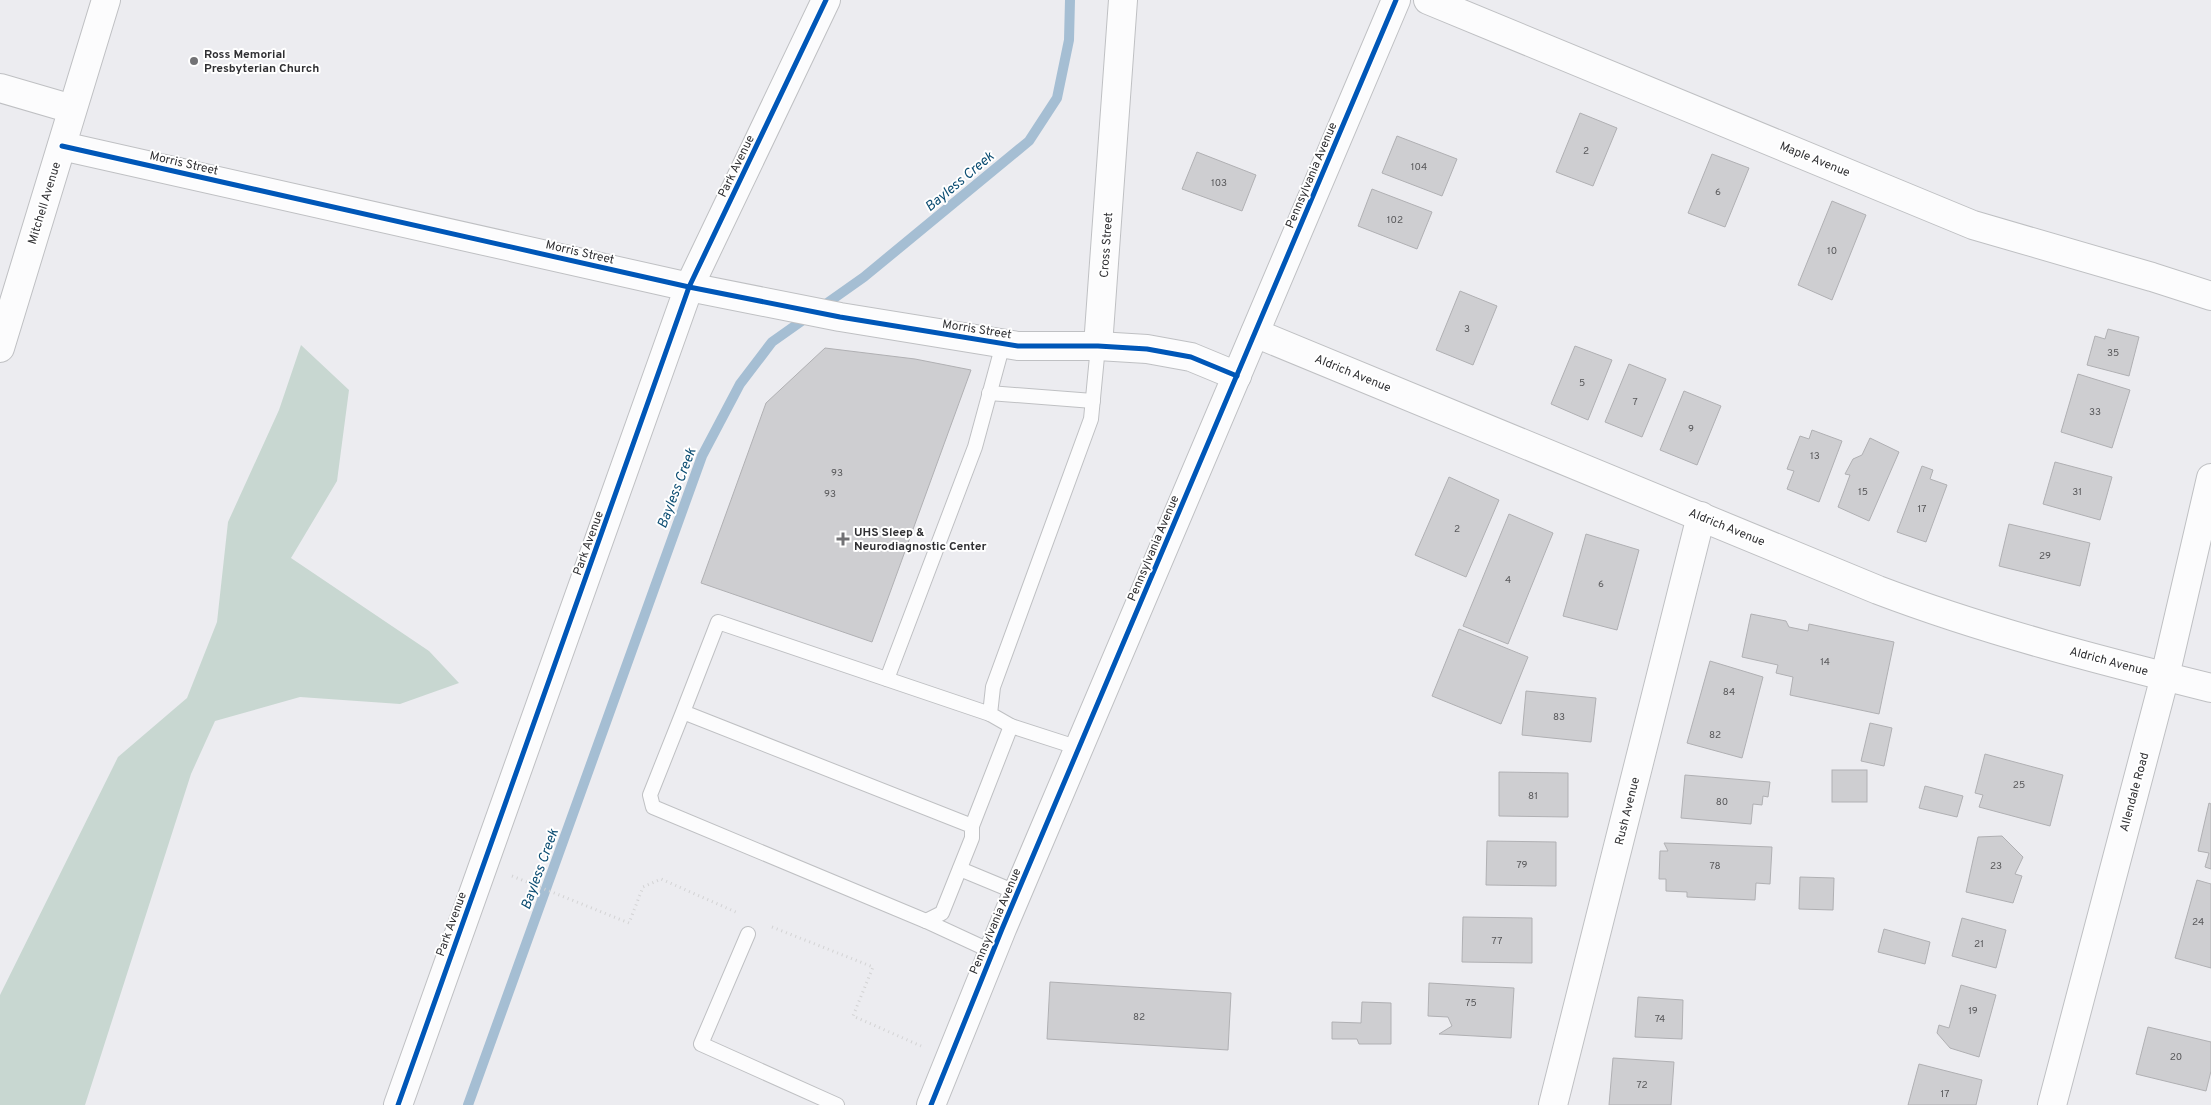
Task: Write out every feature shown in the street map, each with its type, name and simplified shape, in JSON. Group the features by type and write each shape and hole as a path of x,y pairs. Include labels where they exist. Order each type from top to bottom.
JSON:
{"street":[{"name":"Mitchell Avenue","path":"0,348 106,0"},
{"name":"Park Avenue","path":"398,1105 688,287 826,0"},
{"name":"Cross Street","path":"1098,346 1124,0"},
{"name":"Pennsylvania Avenue","path":"931,1105 993,952 1396,0"},
{"name":"Maple Avenue","path":"1428,0 1973,224 2152,276 2211,296"},
{"path":"0,88 72,109"},
{"name":"Morris Street","path":"62,146 688,287 840,317 1018,346 1098,346"},
{"name":"Aldrich Avenue","path":"1255,333 1941,614 2211,688"},
{"path":"1098,346 1148,349 1190,357 1237,376"},
{"name":"Allendale Road","path":"2052,1105 2165,676 2211,478"},
{"name":"Rush Avenue","path":"1553,1105 1701,516"}],"lane":[{"path":"887,679 975,447 1003,344"},
{"path":"990,714 992,687 1091,418 1098,346"},
{"path":"989,394 1093,401"},
{"path":"993,952 926,921 653,807 650,795 718,622 990,714 1011,726 1079,748"},
{"path":"683,712 972,826"},
{"path":"926,921 942,913 972,838 972,826 1011,726"},
{"path":"960,869 1018,893"},
{"path":"748,934 701,1044 837,1105"}],"path":[{"path":"526,882 629,922 643,887 661,878 745,915"},
{"path":"765,924 873,967 853,1016 950,1058"}],"shaded area":[{"path":"301,345 349,390 337,481 291,558 429,651 459,683 400,704 300,697 215,721 191,774 85,1105 0,1105 0,995 118,757 187,698 217,622 228,522 279,410"}],"building":[{"path":"1580,113 1617,128 1593,186 1556,172"},
{"path":"1397,136 1457,159 1442,196 1382,173"},
{"path":"1197,152 1256,175 1242,211 1182,189"},
{"path":"1712,154 1749,168 1725,227 1688,213"},
{"path":"1372,189 1432,212 1417,249 1358,226"},
{"path":"1832,201 1866,215 1832,300 1798,285"},
{"path":"1460,291 1497,306 1473,365 1436,350"},
{"path":"2108,329 2139,337 2129,376 2087,365 2095,336 2105,339"},
{"path":"1575,346 1612,360 1588,420 1551,404"},
{"path":"825,348 915,359 971,370 872,642 701,583 766,403"},
{"path":"1629,364 1666,379 1642,437 1605,422"},
{"path":"2078,374 2130,390 2112,448 2061,432"},
{"path":"1684,391 1721,406 1697,465 1660,450"},
{"path":"1812,430 1842,441 1819,502 1787,489 1794,471 1787,469 1800,436 1809,439"},
{"path":"1870,438 1899,452 1869,521 1838,507 1850,475 1845,474 1853,459 1862,455"},
{"path":"2055,462 2112,477 2100,520 2043,504"},
{"path":"1922,466 1933,470 1930,479 1947,485 1926,542 1897,532"},
{"path":"1449,477 1499,500 1466,577 1415,555"},
{"path":"1509,514 1553,533 1508,644 1463,626"},
{"path":"2009,524 2090,543 2080,586 1999,566"},
{"path":"1586,534 1639,550 1617,630 1563,616"},
{"path":"1751,614 1786,621 1789,627 1808,631 1809,624 1894,642 1879,714 1790,695 1793,677 1776,673 1778,665 1742,657"},
{"path":"1459,629 1528,657 1501,724 1432,696"},
{"path":"1710,661 1763,677 1742,758 1687,743"},
{"path":"1526,691 1596,698 1591,742 1522,735"},
{"path":"1870,723 1892,728 1884,766 1861,761"},
{"path":"1985,754 2063,775 2050,826 1979,807 1983,795 1975,793"},
{"path":"1832,770 1867,770 1867,802 1832,802"},
{"path":"1499,772 1568,773 1568,817 1499,816"},
{"path":"1685,775 1770,782 1768,797 1763,796 1762,805 1753,804 1751,824 1681,818"},
{"path":"1925,786 1963,796 1957,817 1919,808"},
{"path":"2209,803 2211,804 2211,869 2205,867 2209,853 2198,851"},
{"path":"2002,836 2023,857 2015,874 2022,876 2013,903 1966,892 1978,837"},
{"path":"1487,841 1556,842 1556,886 1486,885"},
{"path":"1664,843 1772,847 1770,884 1756,883 1755,900 1687,897 1687,892 1666,891 1666,879 1659,879 1660,851 1668,851"},
{"path":"1800,877 1834,878 1833,910 1799,909"},
{"path":"2197,880 2211,884 2211,968 2175,958"},
{"path":"1463,917 1532,918 1532,963 1462,962"},
{"path":"1962,918 2006,930 1996,968 1952,956"},
{"path":"1884,929 1930,942 1925,964 1878,952"},
{"path":"1050,982 1231,993 1228,1050 1047,1039"},
{"path":"1429,983 1514,988 1511,1038 1439,1034 1452,1026 1448,1017 1428,1016"},
{"path":"1961,985 1996,995 1979,1057 1950,1048 1937,1033 1939,1025 1949,1028"},
{"path":"1638,997 1683,1000 1682,1039 1635,1037"},
{"path":"1362,1002 1391,1003 1391,1044 1359,1044 1357,1039 1332,1039 1332,1022 1361,1023"},
{"path":"2148,1027 2211,1042 2211,1071 2206,1091 2136,1074"},
{"path":"1613,1058 1674,1062 1671,1105 1609,1105"},
{"path":"1919,1064 1982,1080 1976,1105 1908,1105"}],"waterway":[{"name":"Bayless Creek","path":"468,1105 702,456 740,384 772,342 864,277 1029,141 1057,98 1069,40 1070,0"}],"cycle path":[{"path":"398,1105 689,287 826,0"},
{"path":"931,1105 1002,929 1396,0"},
{"path":"62,146 689,287 840,317 1018,346 1098,346 1147,349 1191,357 1237,376"}],"place":[{"name":"Ross Memorial Presbyterian Church","path":"194,61"},
{"name":"UHS Sleep & Neurodiagnostic Center","path":"843,539"}]}
